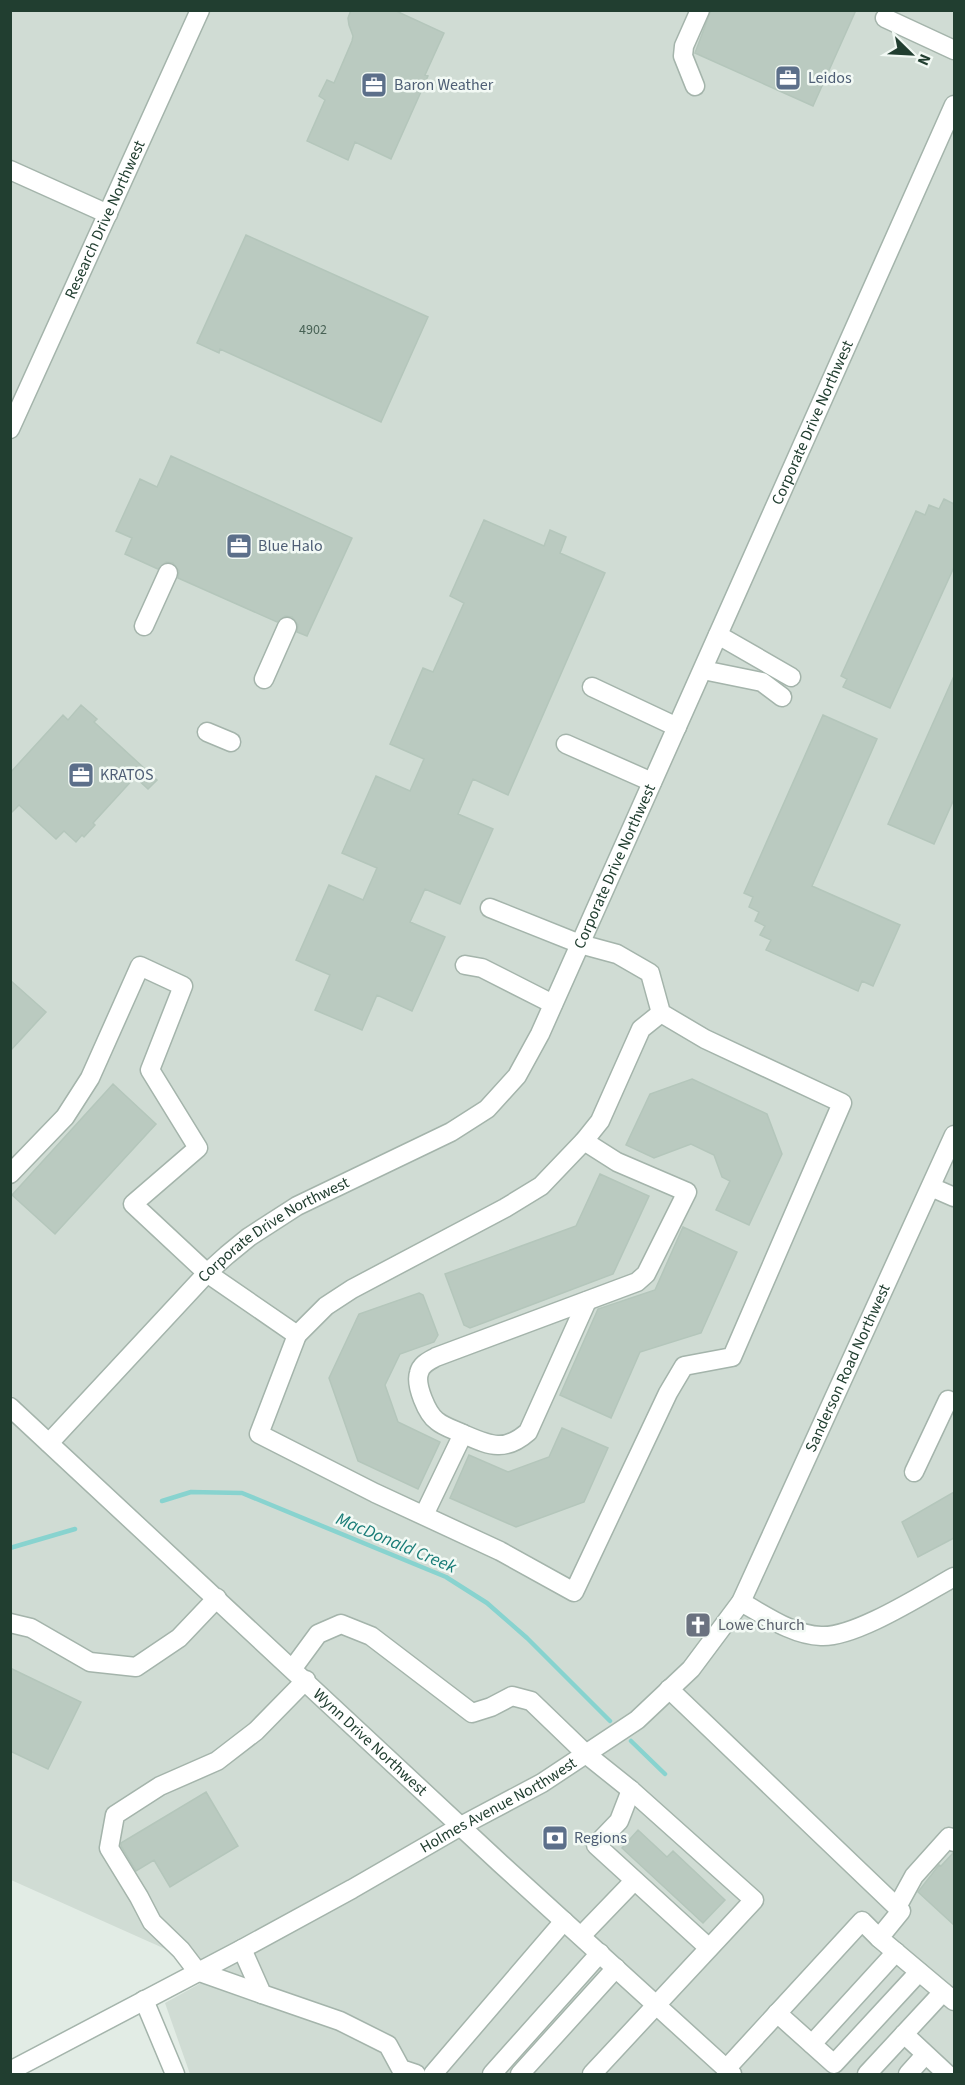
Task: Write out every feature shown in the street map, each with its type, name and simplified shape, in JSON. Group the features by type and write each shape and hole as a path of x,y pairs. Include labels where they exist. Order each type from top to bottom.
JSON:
{"street":[{"name":"Research Drive Northwest","path":"10,429 200,10"},
{"path":"695,86 683,56 684,46 700,10"},
{"path":"885,18 954,50"},
{"name":"Corporate Drive Northwest","path":"49,1443 207,1272 249,1237 297,1206 451,1132 487,1109 517,1076 528,1059 553,1004 954,105"},
{"path":"10,170 108,214"},
{"path":"144,626 168,573"},
{"path":"264,679 287,627"},
{"path":"718,635 791,677"},
{"path":"702,670 762,682 782,697"},
{"path":"592,687 677,727"},
{"path":"207,732 231,742"},
{"path":"566,744 652,782"},
{"path":"490,908 580,944 617,954 650,973 661,1013 705,1039 842,1103 732,1357 684,1366 668,1393 574,1592 500,1551 259,1434 297,1335 326,1306 352,1289 505,1208 541,1186 600,1121 642,1029 661,1013"},
{"path":"465,965 482,968 553,1004"},
{"path":"10,1174 65,1117 90,1078 140,966 183,986 150,1070 198,1148 133,1204 207,1272 297,1335"},
{"name":"Sanderson Road Northwest","path":"741,1602 954,1135"},
{"path":"584,1141 617,1162 687,1192 646,1275 638,1282 436,1357 424,1363 419,1373 418,1385 435,1421 490,1446 500,1446 520,1439 528,1432 587,1301"},
{"path":"931,1186 954,1197"},
{"path":"914,1472 948,1400"},
{"name":"Wynn Drive Northwest","path":"10,1407 729,2072"},
{"path":"424,1515 463,1434"},
{"path":"741,1602 792,1630 821,1637 858,1629 954,1577"},
{"path":"10,1623 31,1628 90,1662 136,1666 179,1638 217,1598"},
{"name":"Holmes Avenue Northwest","path":"10,2071 242,1949 542,1783 632,1724 691,1669 741,1602"},
{"path":"416,2074 401,2069 387,2045 340,2021 197,1971 182,1950 152,1922 109,1848 115,1815 160,1786 217,1761 256,1731 299,1674 318,1634 341,1624 371,1636 472,1713 490,1707 512,1695 531,1701 586,1754 631,1790 754,1900 592,2074"},
{"path":"669,1689 897,1906 901,1911 879,1938"},
{"path":"631,1790 619,1821 596,1845 710,1948"},
{"path":"897,1906 914,1876 949,1837 954,1842"},
{"path":"581,1936 634,1881"},
{"path":"433,2074 564,1921"},
{"path":"729,2072 777,2013 862,1921 949,1997 904,2034 872,2069 854,2043"},
{"path":"242,1949 262,1994"},
{"path":"812,2044 896,1952"},
{"path":"492,2074 600,1953"},
{"path":"520,2074 616,1968"},
{"path":"777,2013 834,2064 919,1972"},
{"path":"144,2000 175,2074"},
{"path":"904,2034 947,2074"},
{"path":"908,2074 925,2055"}],"shaded area":[{"path":"11,11 954,11 954,2074 190,2074 165,2003 219,1973 11,1880"}],"building":[{"name":"Baron Weather","path":"351,10 394,10 444,33 425,75 428,76 391,159 355,142 348,160 307,141 325,100 319,96 327,80 334,83 352,41 353,36 348,18"},
{"name":"Leidos","path":"711,10 856,10 813,106 695,53"},
{"path":"246,235 428,317 381,422 220,349 219,353 197,343"},
{"name":"Blue Halo","path":"171,456 352,538 307,636 297,632 298,625 292,617 285,616 277,622 178,578 179,571 173,563 166,562 158,569 125,554 132,538 116,531 140,479 157,487"},
{"path":"944,499 954,504 954,567 890,708 843,687 847,679 841,676 916,511 925,515 929,505 939,509"},
{"path":"484,520 544,546 550,530 566,537 560,553 605,573 508,795 473,779 458,814 493,829 460,904 425,889 410,922 445,937 412,1011 377,995 362,1030 315,1010 330,975 296,960 329,885 363,900 377,868 342,853 376,776 410,791 424,759 390,744 423,668 433,672 464,603 450,596"},
{"path":"954,676 954,799 934,844 888,824"},
{"name":"KRATOS","path":"81,705 97,719 94,722 157,780 148,789 135,777 93,823 95,825 76,842 64,831 56,839 19,805 10,814 10,773 63,715 68,720"},
{"path":"823,715 877,739 812,886 900,925 873,986 862,981 858,991 766,950 771,940 760,935 765,926 755,921 759,912 749,907 753,897 744,893"},
{"path":"10,980 46,1012 10,1051"},
{"path":"692,1079 767,1114 782,1154 749,1225 716,1210 730,1181 722,1177 714,1155 691,1144 654,1158 626,1145 650,1094"},
{"path":"113,1084 156,1124 55,1234 12,1195"},
{"path":"600,1174 649,1196 613,1274 470,1328 464,1325 445,1274 576,1226"},
{"path":"683,1227 737,1252 701,1333 640,1352 611,1418 560,1395 598,1309 655,1290"},
{"path":"419,1293 423,1295 438,1335 434,1342 400,1354 385,1385 398,1422 440,1442 418,1489 358,1461 329,1378 359,1314"},
{"path":"562,1428 608,1448 584,1502 516,1527 450,1498 469,1455 508,1472 549,1457"},
{"path":"954,1492 954,1538 918,1557 902,1522"},
{"path":"10,1668 81,1702 48,1769 10,1751"},
{"path":"206,1792 238,1846 170,1887 154,1860 136,1871 121,1843"},
{"path":"638,1830 667,1857 673,1851 725,1900 703,1923 622,1848"},
{"path":"953,1853 954,1925 918,1892 939,1865 941,1866"}],"waterway":[{"name":"MacDonald Creek","path":"162,1501 191,1492 242,1493 446,1577 487,1603 527,1638 610,1721"},
{"name":"MacDonald Creek","path":"10,1548 75,1529"},
{"name":"MacDonald Creek","path":"631,1741 665,1774"}],"place":[{"name":"Leidos","path":"788,78"},
{"name":"Baron Weather","path":"374,85"},
{"name":"Blue Halo","path":"239,546"},
{"name":"KRATOS","path":"81,775"},
{"name":"Lowe Church","path":"698,1625"},
{"name":"Regions","path":"555,1838"}]}
